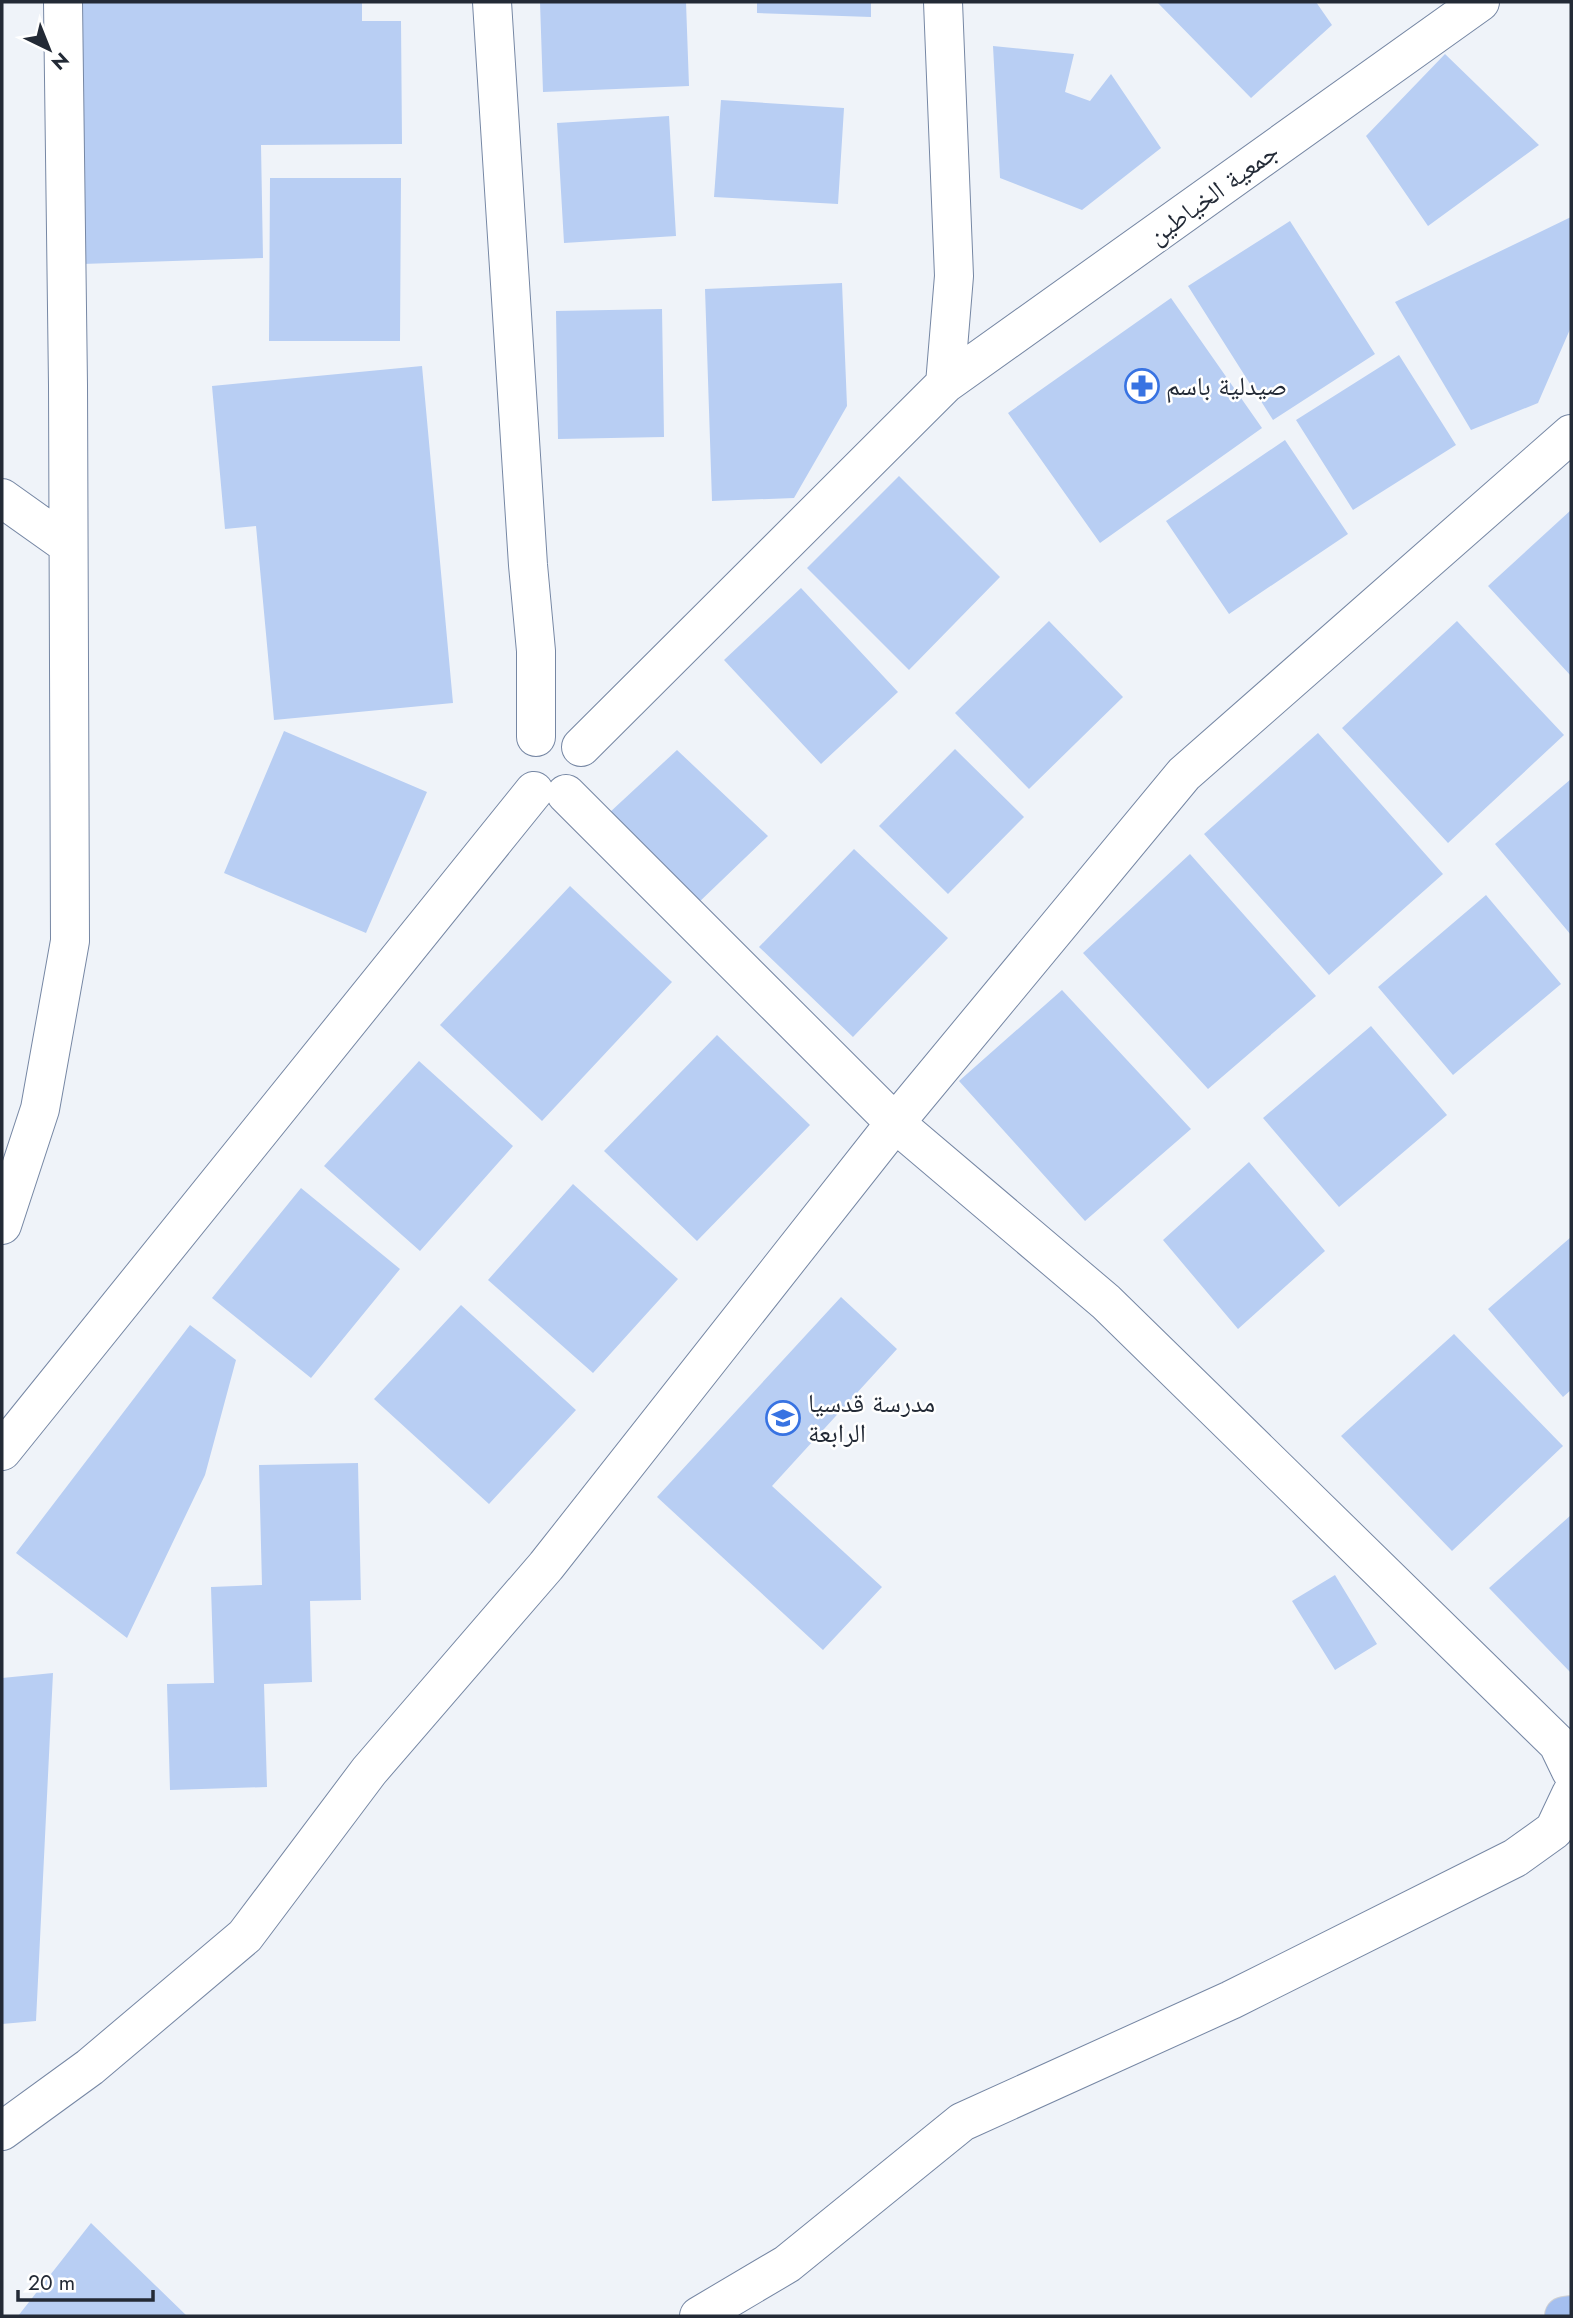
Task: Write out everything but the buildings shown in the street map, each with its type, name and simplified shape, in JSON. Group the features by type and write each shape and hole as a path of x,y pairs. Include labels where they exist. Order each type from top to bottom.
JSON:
{"main road":[{"path":"1564,2316 1571,2315"}],"street":[{"path":"2,1225 40,1109 70,941 63,2"},
{"path":"492,2 528,565 536,651 536,737 523,753 522,774 550,792 895,1123 1106,1302 1558,1744 1571,1771"},
{"path":"943,2 954,276 945,384"},
{"name":"جمعية الخياطين","path":"581,747 945,384 1480,2"},
{"path":"2,2131 90,2067 245,1936 369,1772 546,1566 895,1123 1184,774 1571,434"},
{"path":"2,498 68,545"},
{"path":"2,1451 550,792 580,782 585,765 581,747 560,733 536,737"},
{"path":"699,2316 788,2264 962,2122 1231,2000 1515,1858 1554,1830 1571,1794"}],"place":[{"name":"صيدلية باسم","path":"1142,386"},
{"name":"مدرسة قدسيا الرابعة","path":"783,1418"}]}
